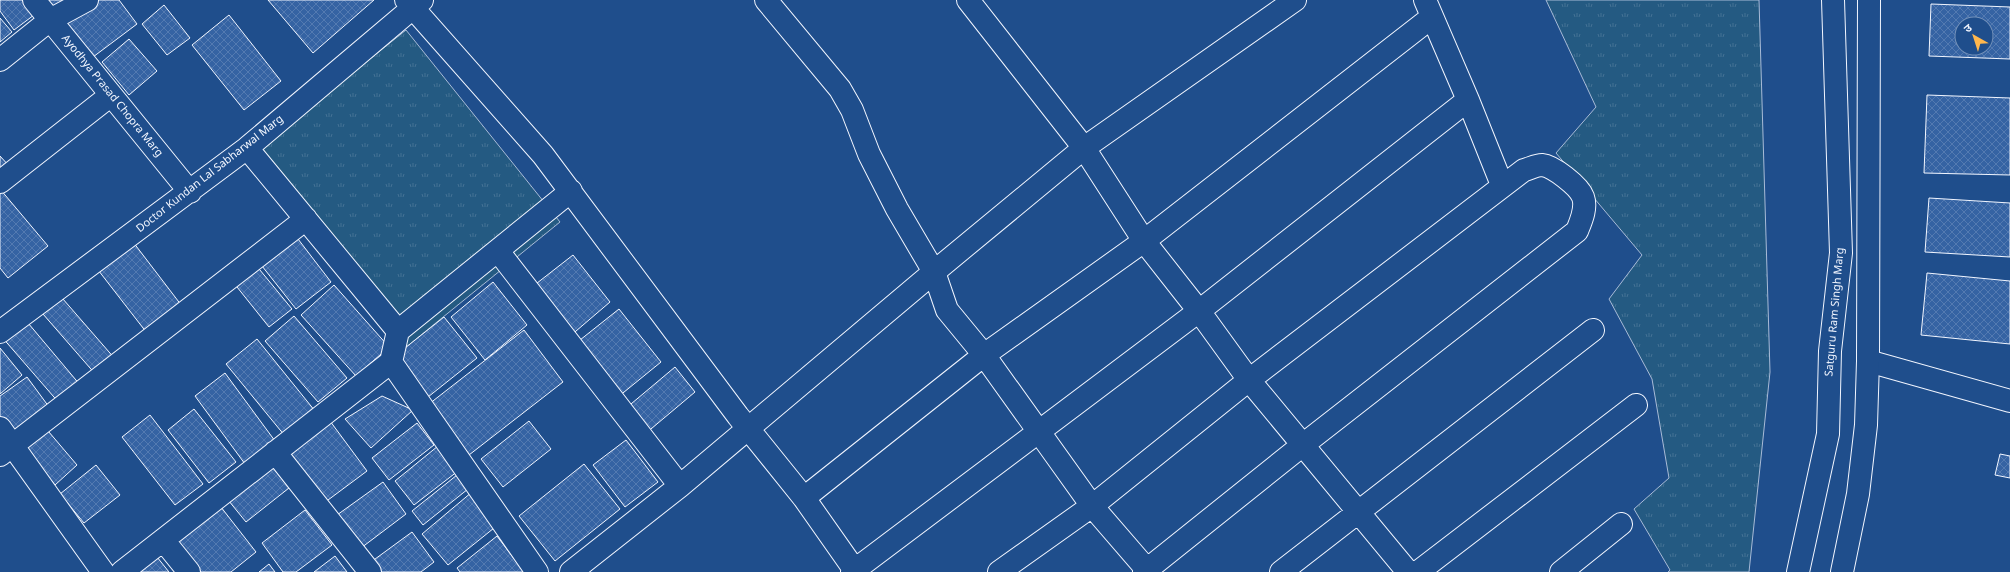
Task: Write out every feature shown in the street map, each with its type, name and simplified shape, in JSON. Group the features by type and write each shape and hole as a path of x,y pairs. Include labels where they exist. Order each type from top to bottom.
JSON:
{"street":[{"name":"Ayodhya Prasad Chopra Marg","path":"34,0 190,192"},
{"path":"0,60 50,20 86,0"},
{"path":"766,0 840,88 852,110 869,154 897,209 934,272 947,310 984,355 1092,506 1147,571 1304,444 1577,231 1583,213 1583,197 1570,182 1553,169 1541,165 1524,170 1502,185 1249,380 1092,506 999,572"},
{"path":"968,0 1084,148 1144,241 1200,311 1249,380 1304,444 1408,572"},
{"path":"571,572 680,486 1084,148 1295,0"},
{"name":"Satguru Ram Singh Marg","path":"1798,572 1828,434 1830,351 1841,253 1833,0"},
{"path":"1842,572 1858,494 1866,425 1868,361 1869,0"},
{"path":"413,2 543,155 738,416 749,427 804,498 854,571 1200,311 1468,100"},
{"name":"Doctor Kundan Lal Sabharwal Marg","path":"0,332 190,192 247,148 413,2"},
{"path":"804,498 984,355 1144,241 1428,8 1468,100 1502,185"},
{"path":"0,182 111,95"},
{"path":"247,148 398,331"},
{"path":"122,572 164,541 390,362 398,331 571,192"},
{"path":"6,450 306,219"},
{"path":"498,251 680,486"},
{"path":"1281,572 1593,330"},
{"path":"1868,361 2010,401"},
{"path":"390,362 537,572"},
{"path":"1418,572 1636,405"},
{"path":"0,428 6,450 103,572"},
{"path":"275,452 370,572"},
{"path":"1561,572 1621,524"},
{"path":"164,541 189,572"}],"green space":[{"path":"1546,0 1759,0 1770,372 1749,572 1668,572 1670,570 1634,509 1669,478 1652,379 1609,299 1642,255 1556,153 1596,107"},
{"path":"406,30 560,222 405,348 250,155"}],"building":[{"path":"0,0 22,0 34,15 14,30 0,11"},
{"path":"40,0 72,0 60,10"},
{"path":"98,0 119,0 137,24 93,57 67,23"},
{"path":"268,0 374,0 313,53"},
{"path":"1931,4 2010,7 2010,59 1929,56"},
{"path":"164,5 190,38 167,55 142,24"},
{"path":"229,15 281,81 244,110 192,45"},
{"path":"0,18 12,32 0,42"},
{"path":"129,39 157,71 129,95 102,62"},
{"path":"1927,95 2010,98 2010,175 1924,173"},
{"path":"0,156 10,167 0,176"},
{"path":"0,189 48,246 8,278 0,268"},
{"path":"1929,198 2010,203 2010,257 1925,252"},
{"path":"130,238 185,310 150,337 95,266"},
{"path":"298,239 331,282 296,309 262,266"},
{"path":"573,255 610,302 569,337 532,287"},
{"path":"255,264 292,309 269,327 233,282"},
{"path":"1927,273 2010,281 2010,344 1921,335"},
{"path":"493,282 527,325 485,360 451,317"},
{"path":"334,285 389,347 356,376 301,315"},
{"path":"56,291 116,360 97,376 36,306"},
{"path":"619,309 661,362 618,397 575,344"},
{"path":"294,316 347,378 318,402 265,341"},
{"path":"23,317 81,386 60,404 1,336"},
{"path":"444,317 477,358 428,397 395,356"},
{"path":"524,330 563,382 469,455 429,404"},
{"path":"257,339 315,411 285,436 226,364"},
{"path":"0,348 22,375 0,394"},
{"path":"675,367 695,392 645,434 625,409"},
{"path":"225,373 275,441 245,464 195,396"},
{"path":"27,377 52,411 12,440 0,423 0,396"},
{"path":"382,396 413,410 371,448 345,419"},
{"path":"194,409 236,462 209,483 168,430"},
{"path":"150,415 203,484 175,505 122,437"},
{"path":"330,421 367,471 324,503 287,453"},
{"path":"529,421 551,449 503,487 481,459"},
{"path":"417,423 434,445 389,480 372,458"},
{"path":"43,425 77,465 55,485 21,445"},
{"path":"626,440 658,482 625,507 593,465"},
{"path":"438,446 458,471 414,505 395,481"},
{"path":"2000,454 2010,456 2010,478 1995,475"},
{"path":"268,461 289,488 246,522 224,495"},
{"path":"584,464 620,509 555,561 519,516"},
{"path":"96,465 120,495 84,523 60,494"},
{"path":"457,475 468,489 423,525 412,511"},
{"path":"383,482 406,514 361,548 337,515"},
{"path":"472,492 499,524 448,565 422,534"},
{"path":"217,502 256,552 231,572 201,572 173,536"},
{"path":"305,510 332,545 296,572 283,572 262,543"},
{"path":"412,532 434,562 421,572 379,572 371,562"},
{"path":"497,536 524,572 460,572 457,568"},
{"path":"335,556 347,572 314,572"},
{"path":"157,557 169,572 138,572"},
{"path":"269,564 275,572 259,572"}]}
